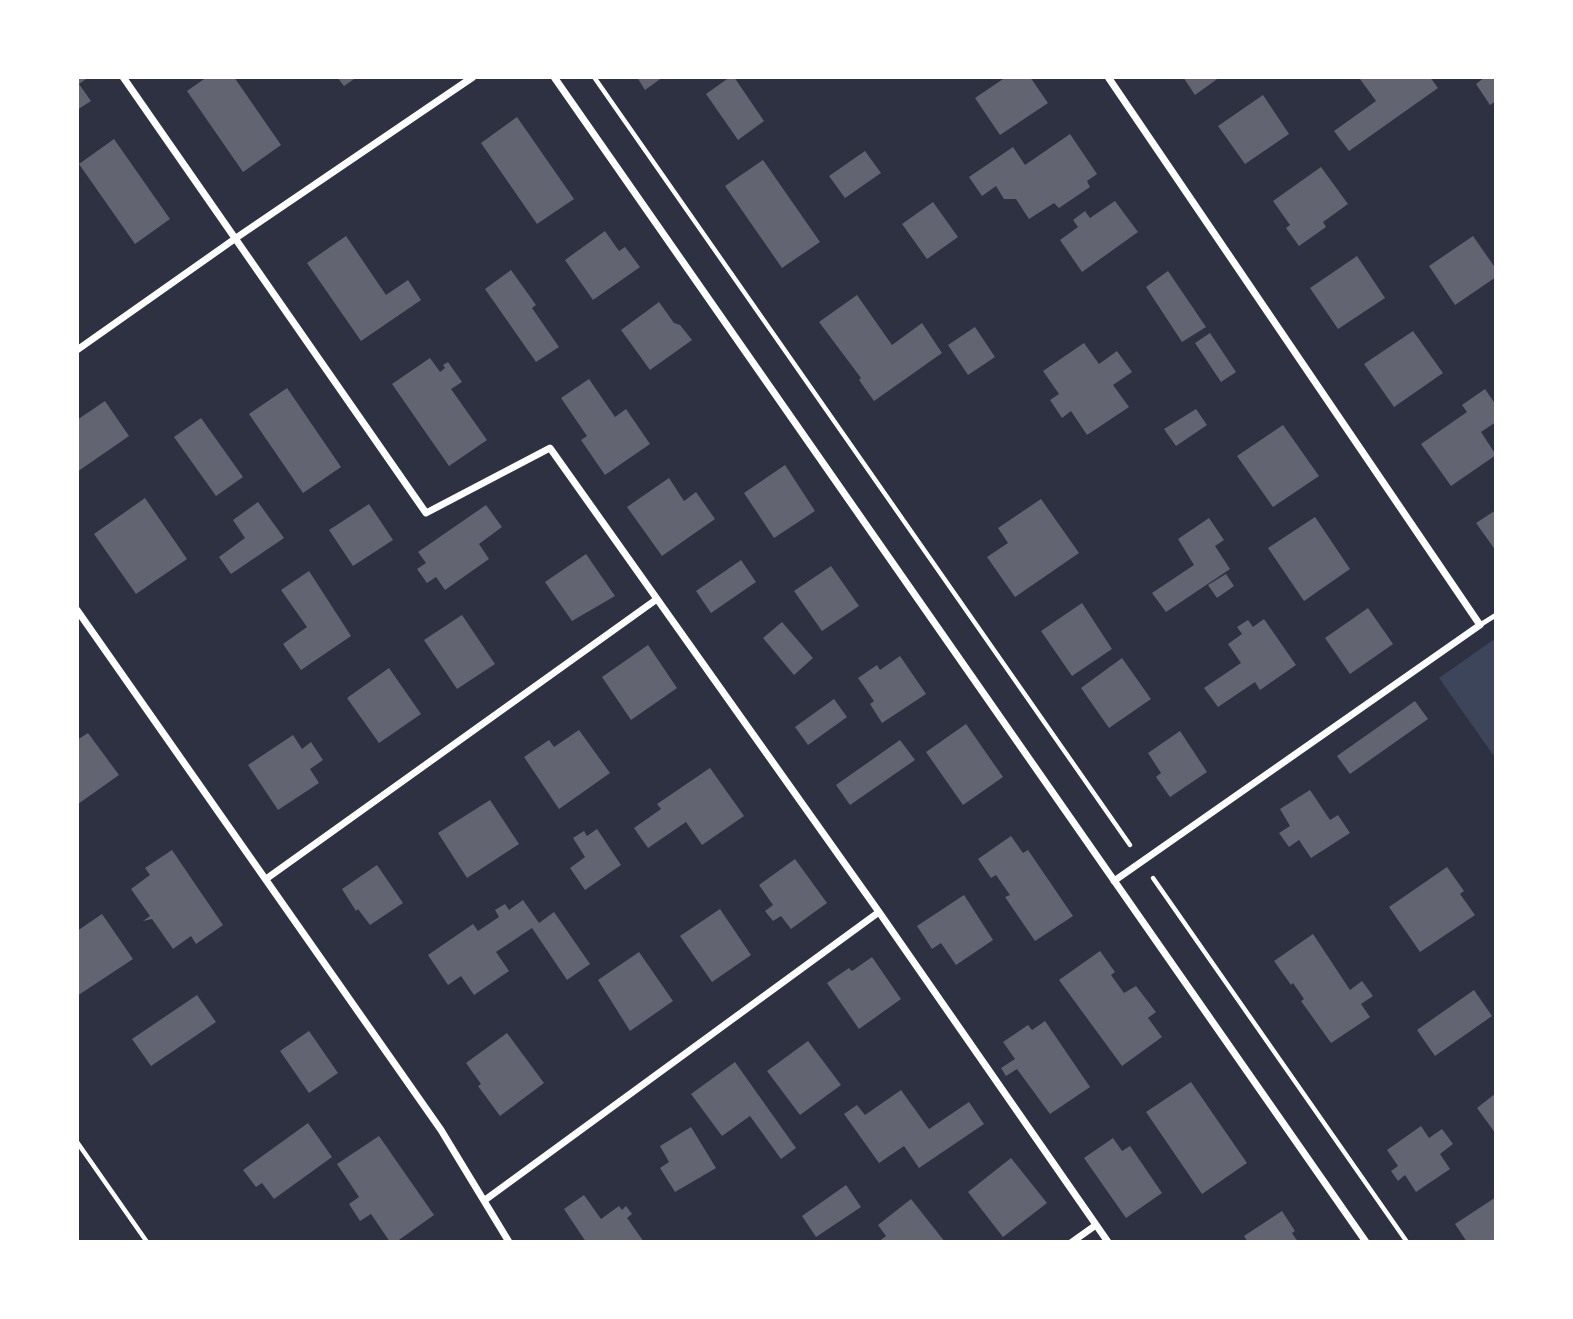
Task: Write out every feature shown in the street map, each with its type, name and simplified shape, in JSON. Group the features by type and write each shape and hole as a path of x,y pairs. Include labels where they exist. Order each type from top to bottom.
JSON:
{"street":[{"path":"123,77 426,513 550,448 879,912 1108,1242"},
{"path":"77,350 473,77"},
{"path":"554,77 1366,1242"},
{"path":"1108,77 1480,625 1114,881"},
{"path":"265,879 657,599"},
{"path":"77,610 440,1130 509,1242"},
{"path":"485,1200 879,912"},
{"path":"1072,1242 1096,1225"}],"lane":[{"path":"1480,625 1496,615"}],"path":[{"path":"594,77 1407,1242"},
{"path":"77,1142 147,1242"}],"shaded area":[{"path":"1496,638 1496,759 1439,678"}],"building":[{"path":"77,77 89,77 79,84 91,101 77,110"},
{"path":"207,77 234,77 281,145 243,172 187,91"},
{"path":"337,77 357,77 344,86"},
{"path":"637,77 663,77 645,90"},
{"path":"734,77 764,121 738,140 706,94"},
{"path":"1006,77 1030,77 1048,103 1000,135 975,98"},
{"path":"1183,77 1220,77 1195,95"},
{"path":"1430,77 1438,88 1349,151 1334,131 1376,101 1360,79"},
{"path":"1485,77 1496,77 1496,101 1490,105 1476,84"},
{"path":"1263,95 1289,134 1245,164 1218,126"},
{"path":"517,117 574,199 537,224 481,143"},
{"path":"1070,134 1097,174 1087,181 1090,187 1059,208 1054,203 1029,219 1016,199 1004,199 996,186 982,196 969,177 1013,147 1025,165"},
{"path":"114,139 170,219 135,244 79,164"},
{"path":"865,151 881,173 845,198 829,176"},
{"path":"763,160 820,242 782,268 725,186"},
{"path":"1321,167 1348,204 1323,222 1326,227 1299,246 1286,228 1290,225 1273,201"},
{"path":"1115,201 1138,232 1082,272 1060,240 1078,227 1073,220 1085,211 1090,218"},
{"path":"933,202 958,237 927,259 902,224"},
{"path":"605,231 619,251 625,247 640,267 593,300 565,260"},
{"path":"346,236 386,295 408,280 421,300 361,341 307,263"},
{"path":"1473,236 1496,269 1496,277 1455,305 1429,266"},
{"path":"1357,256 1385,298 1338,329 1310,288"},
{"path":"511,270 536,305 532,308 559,347 536,362 485,289"},
{"path":"1168,271 1206,327 1182,342 1146,287"},
{"path":"857,295 892,345 922,323 942,353 874,401 859,380 861,378 819,322"},
{"path":"659,302 674,323 680,325 692,340 650,370 621,330"},
{"path":"975,327 995,357 968,375 948,345"},
{"path":"1413,331 1443,373 1394,407 1364,364"},
{"path":"1210,333 1236,372 1221,382 1195,343"},
{"path":"1084,343 1099,364 1117,351 1132,372 1113,385 1129,407 1087,435 1071,411 1062,418 1050,400 1059,394 1043,371"},
{"path":"430,358 440,372 448,362 462,382 451,389 487,440 449,466 392,384"},
{"path":"589,379 615,417 626,409 650,444 605,475 581,440 587,436 561,398"},
{"path":"287,388 341,467 303,493 249,414"},
{"path":"1485,389 1496,405 1496,422 1481,432 1496,455 1451,486 1421,444 1467,412 1462,405"},
{"path":"105,401 129,436 77,472 77,420"},
{"path":"1196,409 1207,425 1176,446 1164,429"},
{"path":"201,418 243,477 216,496 174,437"},
{"path":"1283,425 1319,476 1273,507 1237,456"},
{"path":"785,465 815,511 774,538 744,493"},
{"path":"669,478 684,501 696,492 715,519 662,556 627,507"},
{"path":"145,498 187,559 136,594 94,534"},
{"path":"1041,499 1079,553 1015,597 987,557 1008,543 998,528"},
{"path":"258,502 284,538 231,574 219,557 245,538 233,520"},
{"path":"369,504 393,540 353,566 329,530"},
{"path":"486,505 502,527 479,544 489,559 445,590 436,577 427,583 417,569 426,563 418,552"},
{"path":"1496,510 1496,551 1476,523"},
{"path":"1315,517 1350,569 1304,601 1268,548"},
{"path":"1209,518 1224,540 1215,546 1230,569 1166,612 1152,593 1194,565 1178,539"},
{"path":"586,554 615,596 572,621 545,582"},
{"path":"741,560 756,582 711,613 696,591"},
{"path":"831,566 859,606 822,631 794,591"},
{"path":"309,571 351,636 301,670 283,644 307,627 281,590"},
{"path":"1226,574 1234,586 1217,598 1208,585"},
{"path":"1082,603 1112,649 1072,676 1041,631"},
{"path":"1368,608 1393,644 1350,674 1325,638"},
{"path":"462,615 495,664 457,689 424,640"},
{"path":"1264,619 1296,665 1260,690 1255,682 1218,707 1204,688 1241,663 1228,644 1242,634 1237,627 1248,620 1253,627"},
{"path":"782,622 813,658 794,675 763,638"},
{"path":"648,645 677,688 631,720 602,677"},
{"path":"900,656 926,694 882,723 870,704 874,701 858,678 877,665 880,670"},
{"path":"1122,658 1151,699 1109,728 1081,688"},
{"path":"389,668 421,714 379,743 347,698"},
{"path":"834,699 847,717 808,745 795,727"},
{"path":"1415,701 1428,719 1350,774 1337,756"},
{"path":"966,724 1003,777 963,805 926,752"},
{"path":"579,730 610,773 559,809 524,757 549,740 554,747"},
{"path":"1180,731 1207,772 1170,797 1156,777 1161,773 1148,753"},
{"path":"88,733 119,775 78,804 77,740"},
{"path":"293,735 302,749 311,742 323,760 310,769 319,783 278,810 248,765"},
{"path":"900,740 915,760 850,805 836,785"},
{"path":"710,768 744,816 702,845 686,822 648,848 634,828 661,809 657,804"},
{"path":"1310,790 1330,820 1338,815 1350,833 1311,858 1299,840 1289,847 1279,833 1290,826 1280,809"},
{"path":"490,800 519,844 467,878 438,833"},
{"path":"597,829 621,865 585,890 570,868 585,857 573,838 584,831 587,836"},
{"path":"1011,836 1023,853 1028,850 1073,916 1035,941 1005,897 1010,895 996,875 991,878 978,859"},
{"path":"172,850 223,925 196,944 191,936 173,949 152,919 143,921 150,916 131,889 150,875 145,868"},
{"path":"795,859 827,903 791,929 781,916 773,921 765,911 773,905 759,885"},
{"path":"377,865 403,903 370,925 358,909 356,911 342,889"},
{"path":"1447,867 1464,891 1460,894 1475,915 1420,952 1389,907"},
{"path":"964,895 993,940 956,965 941,943 932,949 917,926"},
{"path":"523,900 539,923 554,912 590,964 567,980 532,928 496,952 509,971 474,995 461,976 448,985 428,955 473,924 478,931 499,917 495,910 505,904 509,910"},
{"path":"720,909 751,955 712,982 680,936"},
{"path":"102,914 133,959 77,996 77,931"},
{"path":"1313,934 1350,990 1362,981 1373,996 1361,1004 1370,1017 1331,1043 1301,1001 1304,999 1293,983 1291,985 1274,961"},
{"path":"1100,951 1115,972 1111,975 1124,993 1136,986 1156,1012 1148,1018 1162,1037 1122,1066 1059,980"},
{"path":"639,952 673,1001 630,1031 598,980"},
{"path":"872,957 901,999 859,1029 827,983 849,968 852,971"},
{"path":"1474,990 1492,1016 1435,1056 1417,1030"},
{"path":"197,995 216,1022 151,1066 132,1039"},
{"path":"1045,1021 1090,1087 1050,1114 1017,1069 1006,1076 1001,1068 1015,1059 1003,1042 1028,1025 1032,1030"},
{"path":"309,1031 338,1073 309,1093 280,1051"},
{"path":"507,1033 544,1083 500,1116 478,1086 481,1084 466,1063"},
{"path":"808,1041 841,1085 800,1115 767,1071"},
{"path":"735,1062 796,1148 781,1159 750,1116 722,1136 691,1094"},
{"path":"1191,1082 1247,1163 1202,1194 1146,1112"},
{"path":"901,1090 929,1129 969,1102 984,1124 919,1168 904,1146 879,1163 844,1114 857,1105 865,1115"},
{"path":"1496,1093 1496,1134 1477,1108"},
{"path":"308,1123 332,1157 274,1199 262,1183 256,1187 243,1170"},
{"path":"1421,1126 1429,1138 1442,1129 1453,1144 1440,1154 1450,1169 1416,1192 1405,1175 1398,1181 1391,1171 1398,1166 1387,1150"},
{"path":"691,1127 716,1168 675,1192 660,1168 669,1162 660,1146"},
{"path":"379,1136 434,1215 396,1242 390,1242 371,1214 360,1221 349,1204 359,1197 337,1164"},
{"path":"1113,1138 1122,1151 1130,1146 1162,1193 1126,1218 1084,1158"},
{"path":"1011,1158 1047,1203 1003,1237 968,1192"},
{"path":"846,1185 861,1207 816,1237 802,1216"},
{"path":"584,1195 601,1219 619,1206 622,1210 626,1206 632,1214 627,1218 644,1242 586,1242 564,1209"},
{"path":"1496,1197 1496,1242 1467,1242 1455,1224"},
{"path":"911,1199 945,1242 878,1242 886,1236 878,1225"},
{"path":"1282,1211 1295,1231 1292,1233 1298,1242 1248,1242 1244,1236"}]}
